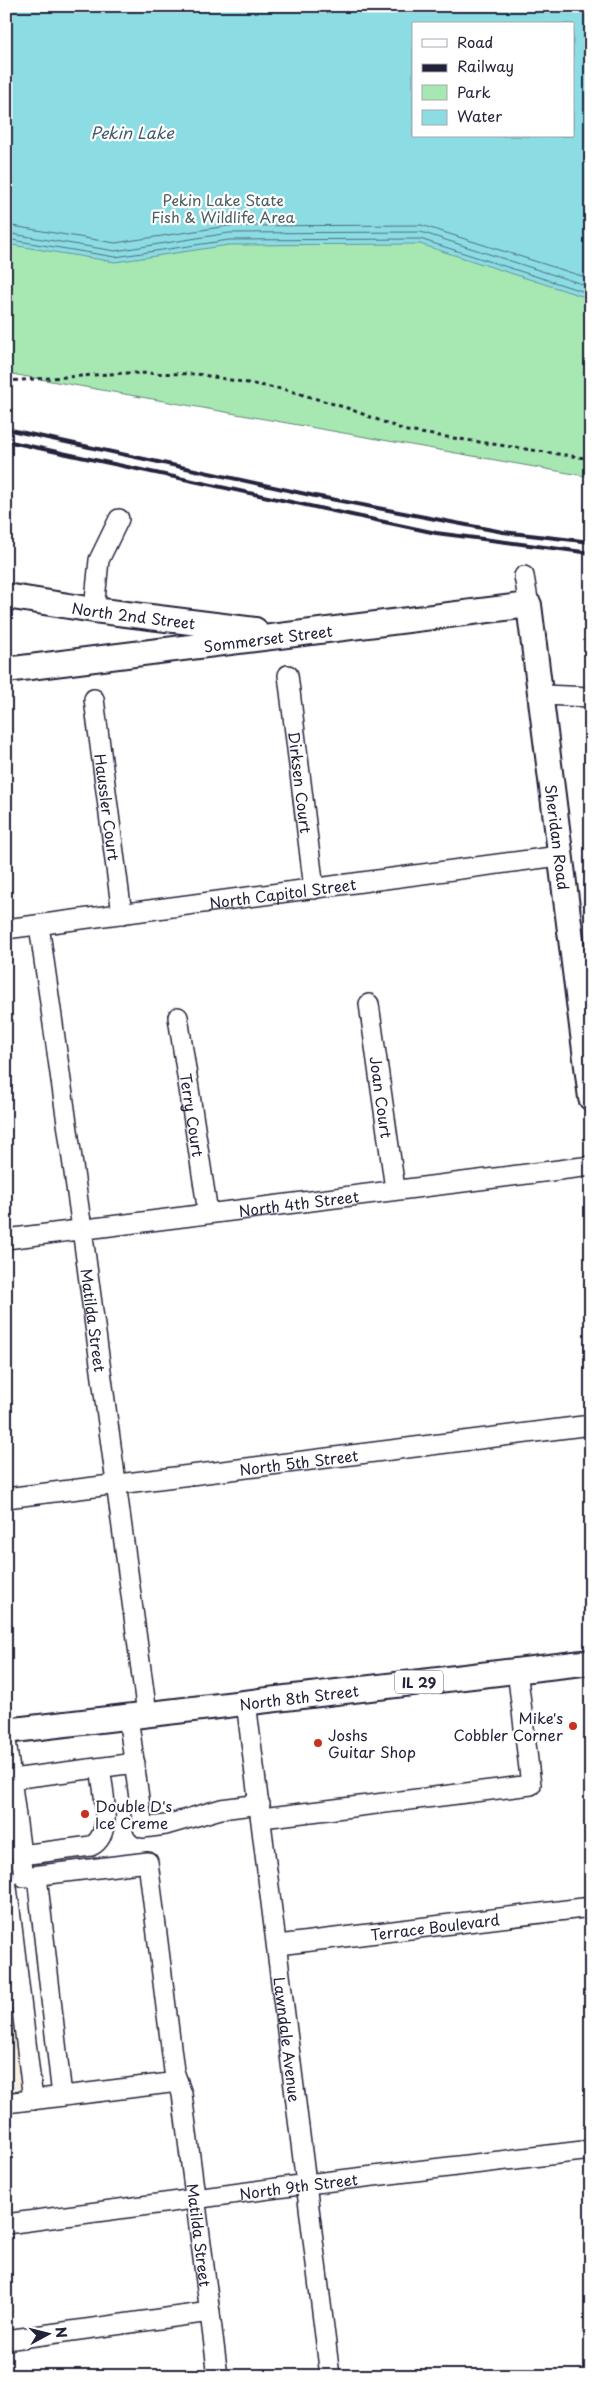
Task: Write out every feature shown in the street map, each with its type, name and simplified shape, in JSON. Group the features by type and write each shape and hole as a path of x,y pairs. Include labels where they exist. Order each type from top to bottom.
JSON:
{"main road":[{"name":"North 2nd Street","path":"6,596 94,610 291,635"},
{"name":"Sommerset Street","path":"6,670 529,605"},
{"name":"Sheridan Road","path":"529,605 542,695 560,856 591,1098"},
{"name":"North 8th Street","path":"6,1731 591,1662"}],"street":[{"path":"94,610 99,560 119,519"},
{"name":"Sheridan Road","path":"524,576 529,605"},
{"name":"Dirksen Court","path":"288,675 314,889"},
{"path":"542,695 591,697"},
{"name":"Haussler Court","path":"94,699 122,914"},
{"name":"North Capitol Street","path":"6,929 560,856"},
{"name":"Matilda Street","path":"39,925 117,1484 138,1715 135,1764 143,1828 166,1825 221,1809 261,1811"},
{"name":"Joan Court","path":"369,1004 395,1189"},
{"name":"Terry Court","path":"178,1017 208,1214"},
{"name":"North 4th Street","path":"6,1238 591,1166"},
{"name":"North 5th Street","path":"6,1498 591,1425"},
{"path":"261,1811 531,1785 516,1670"},
{"name":"Lawndale Avenue","path":"246,1702 278,1945 330,2376"},
{"path":"6,1740 24,1877 37,1876 62,2096"},
{"path":"12,1779 135,1764"},
{"path":"21,1855 91,1846 98,1843 104,1834 105,1822 100,1768"},
{"name":"Matilda Street","path":"37,1876 148,1862 174,2071 180,2088 218,2376"},
{"path":"6,1880 8,1910 33,2100"},
{"name":"Terrace Boulevard","path":"278,1945 591,1907"},
{"path":"6,2103 62,2096 180,2088"},
{"name":"North 9th Street","path":"6,2224 307,2184 591,2150"},
{"path":"6,2340 210,2312"}],"path":[{"path":"6,380 125,373 197,374 287,390 347,408 407,431 591,459"}],"shaded area":[{"path":"6,1839 39,2107 6,2111"}],"green space":[{"name":"Pekin Lake State Fish & Wildlife Area","path":"6,6 591,6 591,477 6,373"}],"water":[{"name":"Pekin Lake","path":"6,6 591,6 591,299 420,244 229,245 115,262 6,244"}],"railway":[{"path":"6,429 315,496 503,532 591,542"},
{"path":"6,441 436,533 591,553"}],"place":[{"name":"Mike's Cobbler Corner","path":"573,1726"},
{"name":"Joshs Guitar Shop","path":"318,1743"},
{"name":"Double D's Ice Creme","path":"85,1814"}]}
